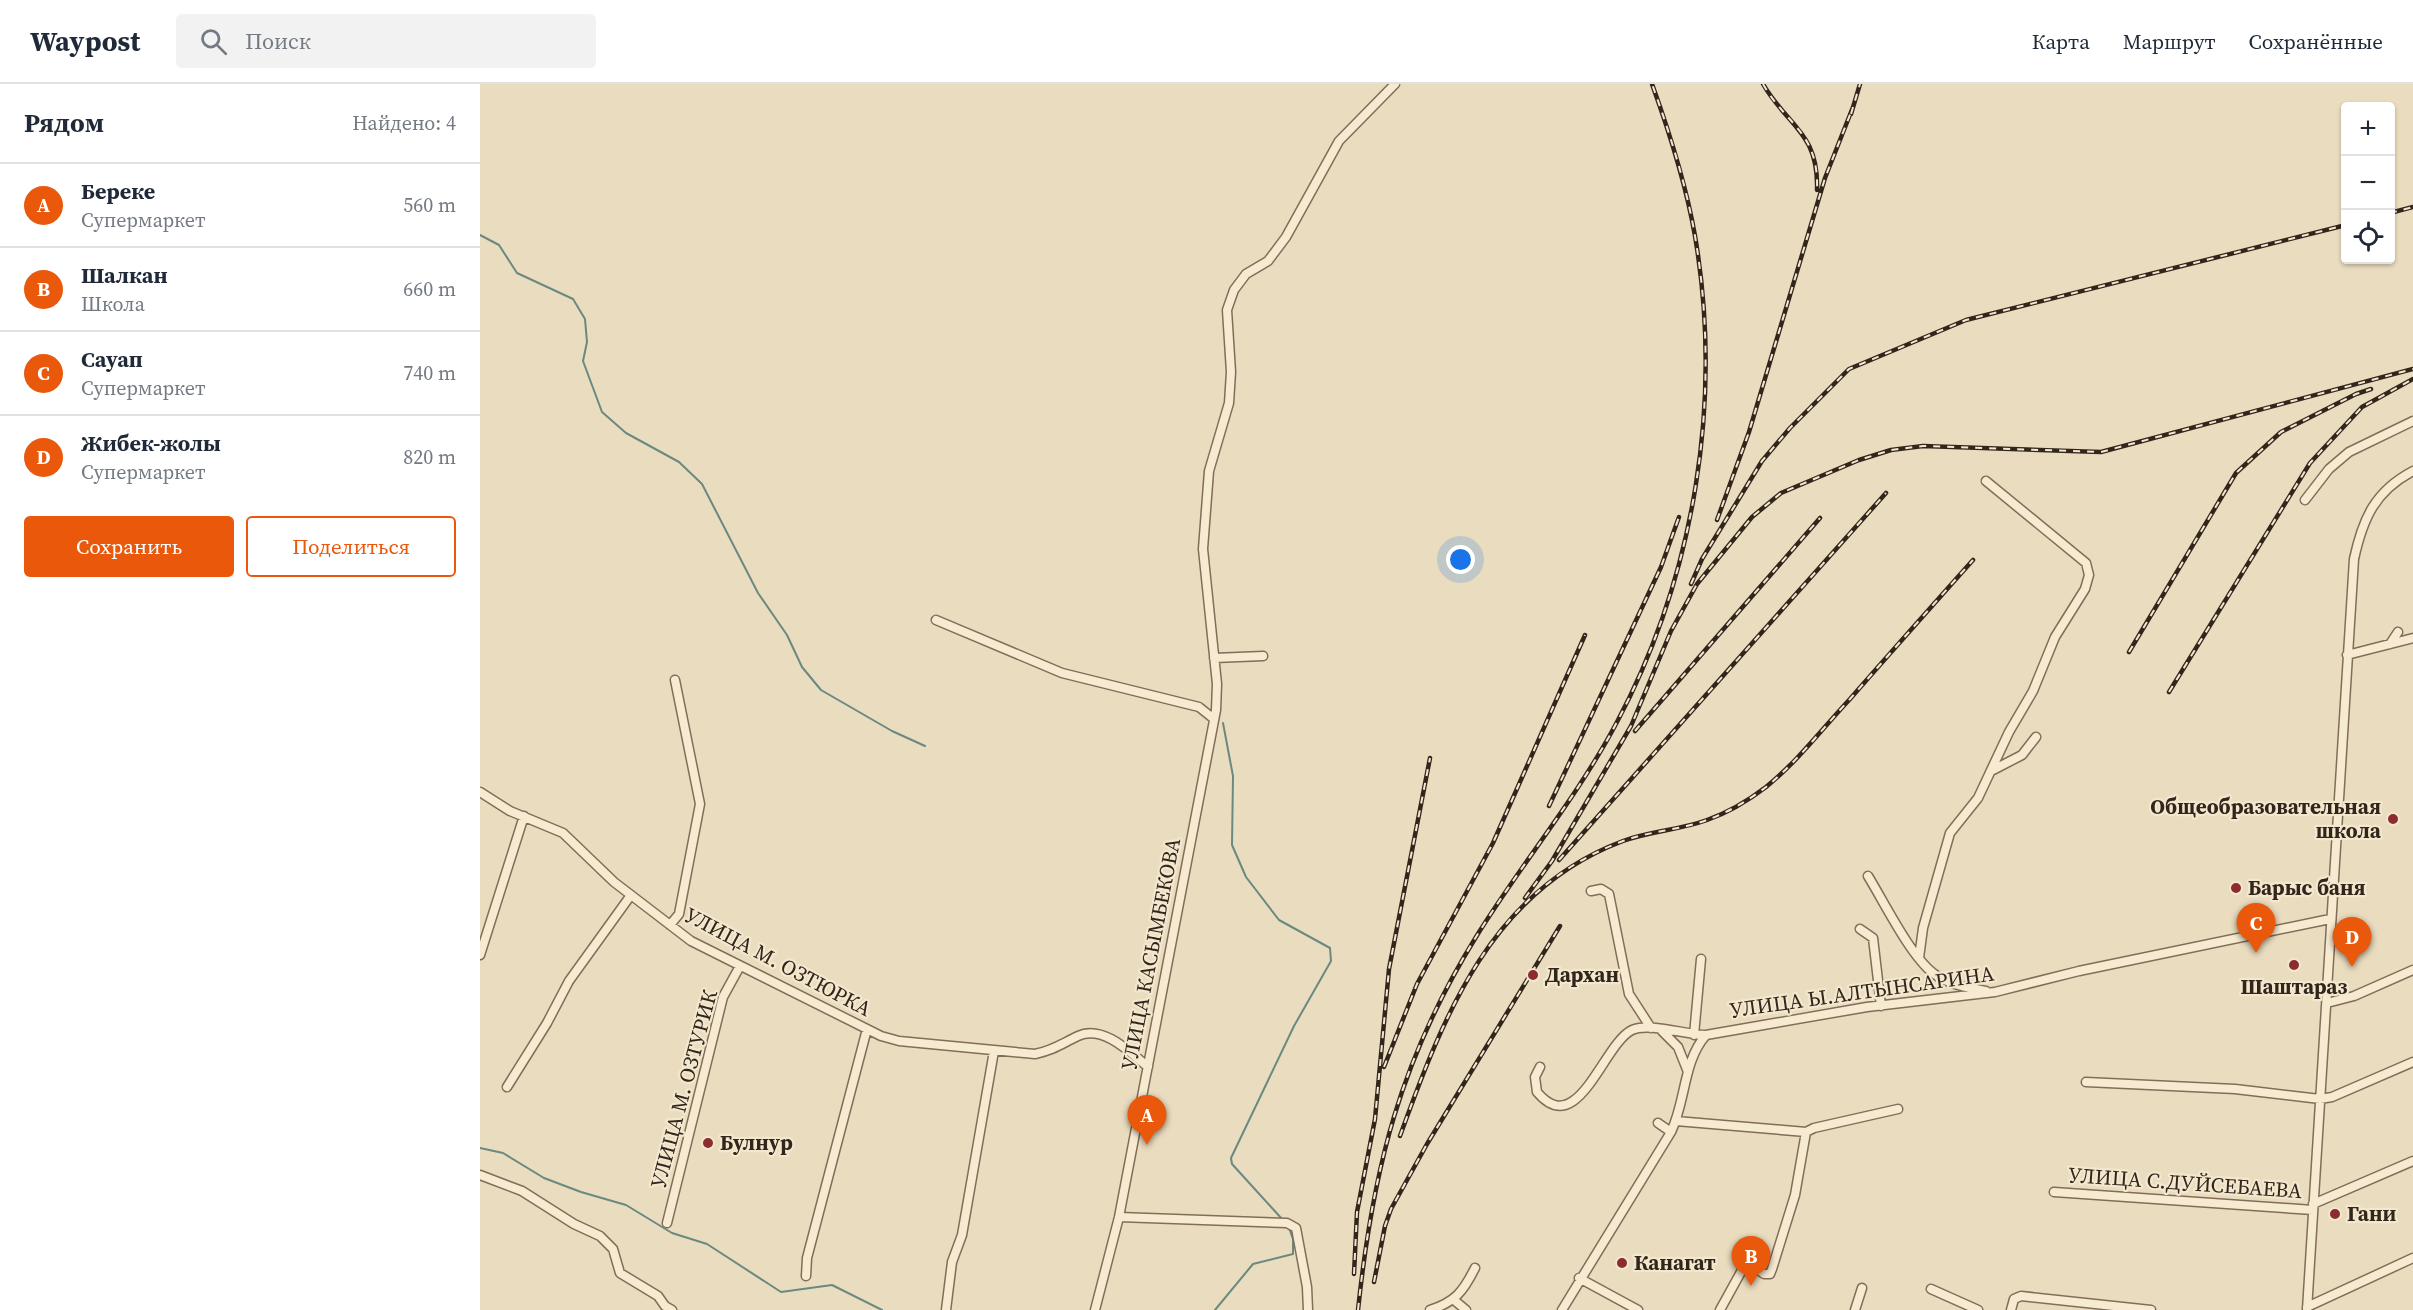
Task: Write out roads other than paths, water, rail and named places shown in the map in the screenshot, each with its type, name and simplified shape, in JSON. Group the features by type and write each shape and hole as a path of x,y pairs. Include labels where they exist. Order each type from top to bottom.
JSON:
{"street":[{"name":"УЛИЦА КАСЫМБЕКОВА","path":"1095,1310 1119,1217 1215,715 1214,658 1203,549 1209,471 1229,403 1231,372 1227,310 1234,290 1246,274 1268,261 1286,237 1339,141 1395,84"},
{"path":"2305,500 2329,469 2349,452 2413,420"},
{"name":"УЛИЦА С.ДУЙСЕБАЕВА","path":"2307,1309 2354,559 2361,528 2371,505 2387,487 2413,471"},
{"path":"1919,958 1923,928 1950,833 1978,798 2009,732 2033,691 2055,637 2085,589 2089,575 2086,563 1986,481"},
{"path":"936,620 1062,673 1199,707 1215,715"},
{"path":"2390,644 2398,632"},
{"path":"2347,655 2413,638"},
{"path":"1214,658 1263,656"},
{"path":"670,925 680,914 700,804 675,680"},
{"path":"1993,770 2022,755 2036,737"},
{"path":"2340,771 2350,769"},
{"name":"УЛИЦА М. ОЗТЮРКА","path":"480,792 510,811 563,833 631,895 691,941 867,1029 899,1041 1035,1054 1054,1050 1080,1035 1095,1035 1116,1041 1148,1067"},
{"path":"480,956 482,943 524,816"},
{"path":"1868,876 1919,958 1933,974 1950,981 1995,992"},
{"path":"1591,891 1601,889 1609,894 1629,994 1656,1029 1674,1041 1688,1072"},
{"path":"507,1087 548,1023 569,981 631,895"},
{"name":"УЛИЦА Ы.АЛТЫНСАРИНА","path":"1562,1310 1671,1132 1695,1050 1706,1035 1881,1006 1995,992 2090,969 2330,919"},
{"path":"1860,930 1873,939 1881,1006"},
{"path":"1694,1035 1701,959"},
{"name":"УЛИЦА М. ОЗТУРИК","path":"667,1223 723,998 740,966"},
{"path":"2326,1003 2354,996 2413,970"},
{"path":"1540,1067 1535,1077 1537,1092 1552,1103 1566,1106 1576,1100 1624,1035 1637,1028 1706,1035"},
{"path":"806,1276 807,1258 867,1029"},
{"path":"946,1310 952,1262 962,1235 994,1051"},
{"path":"2086,1082 2235,1089 2320,1099 2332,1097 2413,1062"},
{"path":"1676,1121 1806,1132 1814,1128 1898,1109"},
{"path":"1658,1124 1671,1132"},
{"path":"1720,1310 1747,1261 1764,1274 1770,1274 1795,1195 1806,1132"},
{"path":"2313,1207 2413,1161"},
{"path":"480,1175 522,1191 574,1224 600,1236 614,1250 620,1273 658,1296 665,1306 672,1310"},
{"name":"УЛИЦА С.ДУЙСЕБАЕВА","path":"2054,1192 2313,1207"},
{"path":"1119,1217 1287,1223 1296,1228 1307,1287 1308,1310"},
{"path":"2307,1309 2413,1258"},
{"path":"1430,1310 1454,1300 1475,1268"},
{"path":"1580,1278 1638,1310"},
{"path":"1855,1310 1862,1288"},
{"path":"1931,1289 1978,1310"},
{"path":"2011,1310 2014,1299 2021,1296 2151,1310"},
{"path":"1454,1300 1466,1310"}],"waterway":[{"path":"480,235 499,245 517,273 573,299 585,319 587,342 583,361 602,412 626,433 679,462 702,484 758,593 787,635 802,667 821,690 892,731 925,746"},
{"path":"1223,723 1233,776 1232,845 1246,877 1279,920 1330,948 1331,961 1294,1026 1231,1158 1232,1164 1282,1219"},
{"path":"480,1148 503,1153 544,1178 626,1205 672,1233 707,1244 781,1292 832,1285 882,1310"},
{"path":"1215,1310 1253,1264 1293,1254 1293,1239 1289,1228"}],"railway":[{"path":"1358,1310 1364,1258 1382,1162 1394,1116 1428,1027 1476,937 1567,804 1617,722 1644,666 1666,607 1683,547 1696,485 1703,423 1706,360 1703,298 1687,197 1652,84"},
{"path":"1763,84 1807,142 1813,155 1817,190"},
{"path":"1851,114 1860,84"},
{"path":"1717,520 1749,432 1825,178 1853,107"},
{"path":"2395,212 2413,207"},
{"path":"1691,584 1702,559 1762,461 1790,428 1849,369 1966,320 2341,226"},
{"path":"1525,898 1552,861 1631,726 1671,631 1697,584 1752,517 1781,493 1859,460 1891,450 1923,446 2101,452 2413,369"},
{"path":"2169,692 2310,463 2362,407 2413,379"},
{"path":"2129,652 2236,473 2281,432 2356,394 2371,389"},
{"path":"1559,860 1886,493"},
{"path":"1549,806 1661,567 1679,517"},
{"path":"1635,731 1820,518"},
{"path":"1400,1136 1435,1045 1455,1002 1479,961 1506,924 1539,891 1578,863 1623,841 1686,826 1722,814 1766,787 1810,744 1973,560"},
{"path":"1384,1067 1417,984 1493,843 1585,635"},
{"path":"1354,1274 1357,1212 1375,1119 1389,969 1430,758"},
{"path":"1374,1282 1385,1226 1391,1209 1427,1144 1560,926"}],"place":[{"name":"Общеобразовательная школа","path":"2393,819"},
{"name":"Барыс баня","path":"2236,888"},
{"name":"Сауап","path":"2256,953"},
{"name":"Шаштараз","path":"2294,965"},
{"name":"Жибек-жолы","path":"2352,967"},
{"name":"Дархан","path":"1533,975"},
{"name":"Булнур","path":"708,1143"},
{"name":"Береке","path":"1147,1145"},
{"name":"Гани","path":"2335,1214"},
{"name":"Канагат","path":"1622,1263"},
{"name":"Шалкан","path":"1751,1286"}]}
